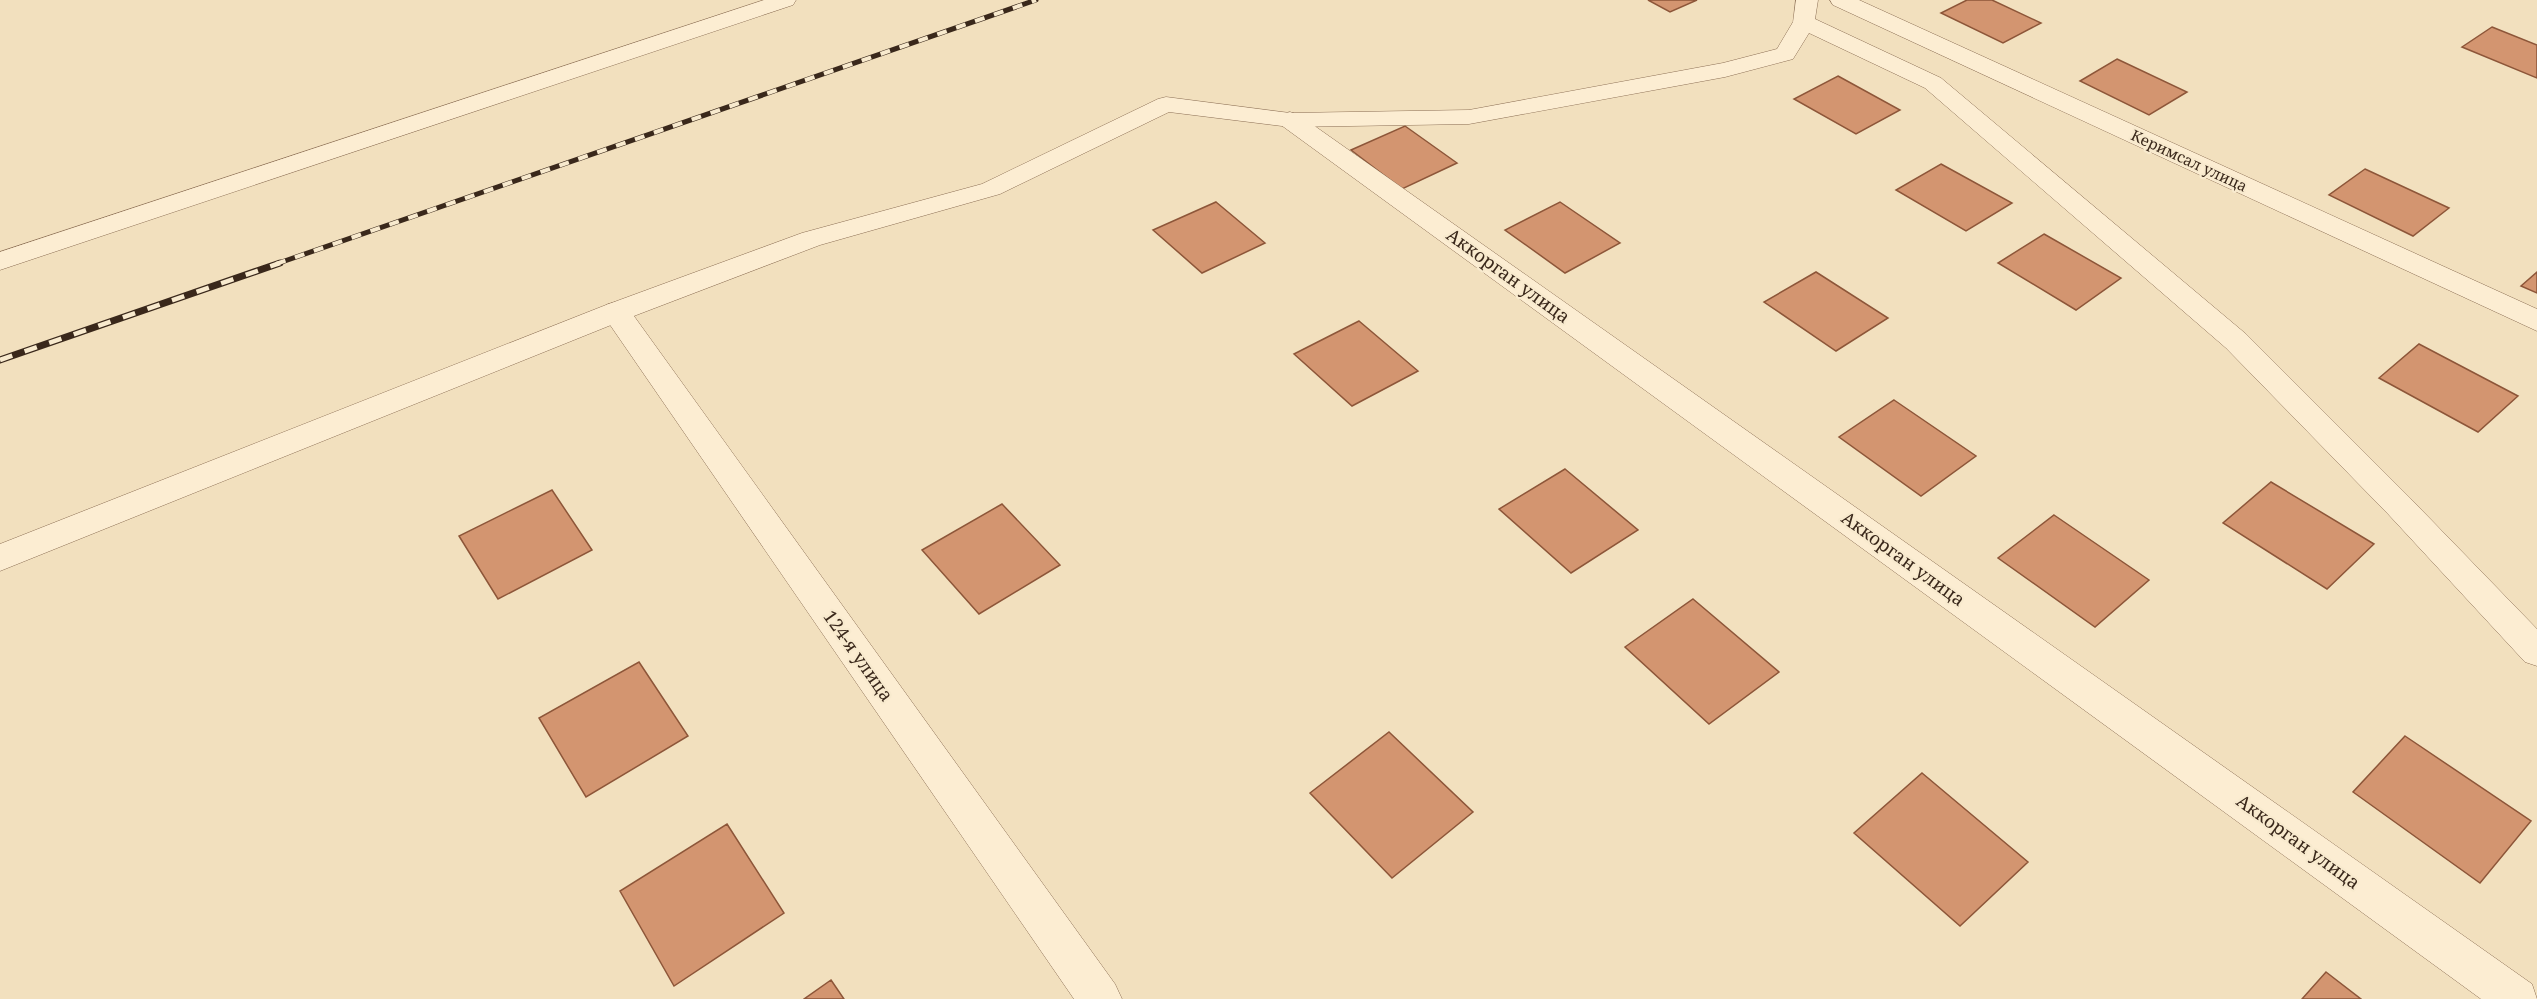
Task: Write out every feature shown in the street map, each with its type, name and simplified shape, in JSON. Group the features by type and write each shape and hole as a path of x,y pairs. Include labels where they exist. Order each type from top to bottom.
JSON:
{"street":[{"name":"Керимсал улица","path":"1841,0 2537,321"},
{"name":"Аккорган улица","path":"1290,120 2517,999"},
{"name":"124-я улица","path":"616,312 1100,999"}],"lane":[{"path":"0,261 785,0"},
{"path":"0,558 616,312 811,239 991,189 1167,104 1290,120 1469,117 1725,70 1785,54 1805,11 1933,83 2236,341 2399,506 2537,652"}],"building":[{"path":"1648,0 1697,0 1670,12"},
{"path":"1967,0 1992,0 2041,23 2003,43 1941,13"},
{"path":"2492,27 2537,45 2537,78 2462,47"},
{"path":"2117,59 2187,92 2149,115 2080,81"},
{"path":"1838,76 1900,110 1856,134 1794,99"},
{"path":"1405,126 1457,163 1402,189 1351,150"},
{"path":"1941,164 2012,203 1966,231 1896,190"},
{"path":"2365,169 2449,208 2413,236 2329,195"},
{"path":"1216,202 1265,243 1202,273 1153,230"},
{"path":"1560,202 1620,243 1565,273 1505,230"},
{"path":"2044,234 2121,278 2076,310 1998,263"},
{"path":"1816,272 1888,318 1836,351 1764,302"},
{"path":"2537,272 2537,293 2521,286"},
{"path":"1359,321 1418,371 1352,406 1294,354"},
{"path":"2419,344 2518,396 2478,432 2379,378"},
{"path":"1894,400 1976,456 1921,496 1839,437"},
{"path":"1565,469 1638,530 1571,573 1499,509"},
{"path":"2271,482 2374,544 2327,589 2223,523"},
{"path":"552,490 592,550 498,599 459,536"},
{"path":"1002,504 1060,565 979,614 922,550"},
{"path":"2054,515 2149,580 2095,627 1998,558"},
{"path":"1693,599 1779,672 1709,724 1625,647"},
{"path":"639,662 688,736 586,797 539,718"},
{"path":"1389,732 1473,812 1392,878 1310,793"},
{"path":"2405,736 2531,821 2480,883 2353,792"},
{"path":"1922,773 2028,862 1960,926 1854,833"},
{"path":"727,824 784,913 674,986 620,891"},
{"path":"2326,972 2361,999 2302,999"},
{"path":"831,980 844,999 804,999"}],"railway":[{"path":"276,264 1036,0"},
{"path":"0,360 280,263"}]}
